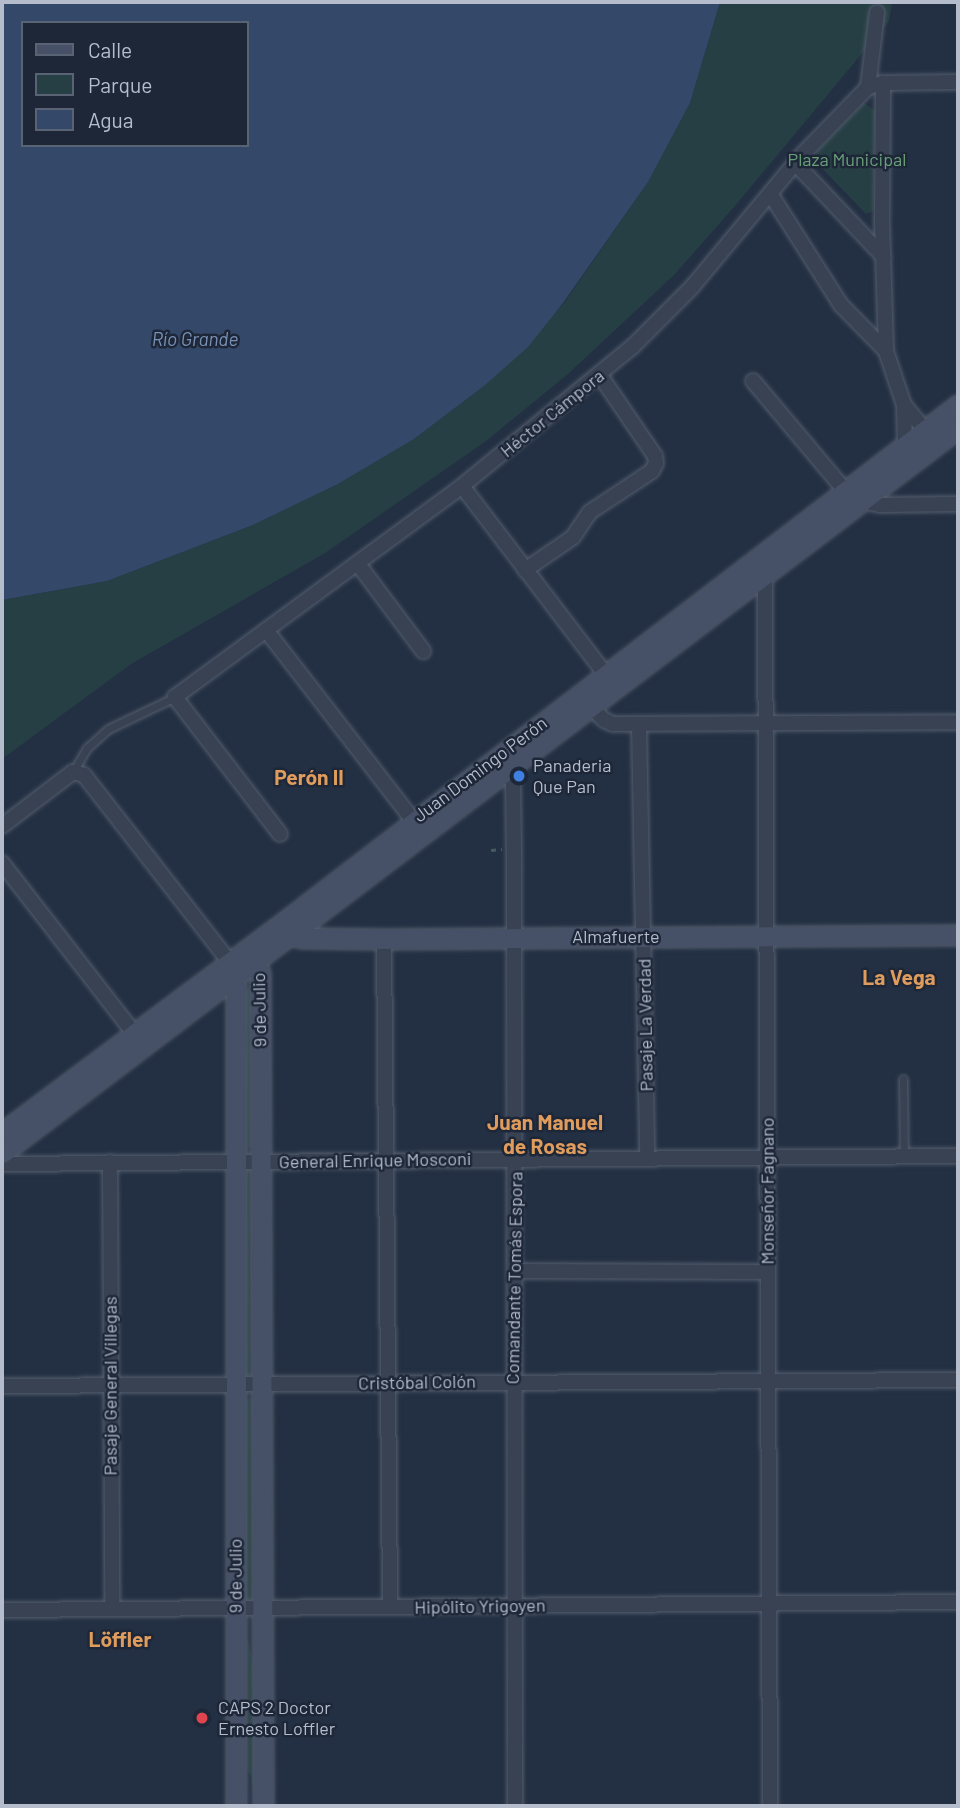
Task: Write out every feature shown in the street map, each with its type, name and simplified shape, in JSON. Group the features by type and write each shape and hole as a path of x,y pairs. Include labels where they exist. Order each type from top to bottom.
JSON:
{"street":[{"path":"877,13 867,87 883,83 958,82"},
{"path":"883,83 886,351 904,405 905,446"},
{"name":"Héctor Cámpora","path":"175,697 462,486 632,347 692,287 795,163 867,87"},
{"path":"795,163 884,257"},
{"path":"771,195 841,305 886,351"},
{"path":"525,570 573,537 590,512 652,471 656,463 655,456 599,374"},
{"path":"753,381 854,497 880,505 958,504"},
{"path":"904,405 925,430"},
{"name":"Juan Domingo Perón","path":"611,681 765,575 854,497 905,446 958,405"},
{"name":"Juan Domingo Perón","path":"2,1153 232,969 611,681 854,497 958,428"},
{"path":"462,486 611,681"},
{"path":"358,564 423,651"},
{"name":"Monseñor Fagnano","path":"765,575 770,1806"},
{"path":"266,630 418,828"},
{"path":"175,697 280,834"},
{"path":"585,701 604,720 613,724 958,722"},
{"name":"Pasaje La Verdad","path":"639,725 646,1158"},
{"name":"Comandante Tomás Espora","path":"505,762 514,937 515,1806"},
{"path":"2,826 73,772 84,775 232,969"},
{"path":"2,863 133,1032"},
{"name":"Juan Domingo Perón","path":"2,1133 133,1032 232,969 256,961 286,929"},
{"name":"Almafuerte","path":"286,929 384,939 958,934"},
{"path":"384,939 390,1606"},
{"name":"9 de Julio","path":"256,961 260,974 264,1806"},
{"name":"9 de Julio","path":"232,969 236,1806"},
{"name":"General Enrique Mosconi","path":"2,1164 958,1156"},
{"name":"Pasaje General Villegas","path":"110,1162 112,1609"},
{"path":"514,1271 767,1272"},
{"name":"Cristóbal Colón","path":"2,1386 958,1380"},
{"name":"Hipólito Yrigoyen","path":"2,1610 958,1602"}],"lane":[{"path":"73,772 86,748 108,729 175,697"},
{"path":"903,1079 904,1156"}],"path":[{"path":"491,850 503,849"}],"green space":[{"path":"720,2 892,2 889,21 734,207 674,275 569,373 486,441 325,553 131,664 2,759 2,600 107,581 253,525 338,484 414,439 484,386 564,303 648,182 690,103"},
{"name":"Plaza Municipal","path":"864,103 875,110 873,211 866,214 814,160 817,151"},
{"path":"248,989 254,992 252,1146 248,1149 244,1147 243,992"},
{"path":"247,1169 254,1172 253,1376 248,1379 244,1377 244,1173"},
{"path":"251,1397 255,1401 255,1602 246,1603 246,1401"},
{"path":"247,1635 255,1671 255,1806 251,1775 247,1770"}],"water":[{"name":"Río Grande","path":"2,2 720,2 690,103 648,182 563,303 528,347 484,386 414,439 338,484 253,525 107,581 2,600"}],"place":[{"name":"Panaderia Que Pan","path":"519,776"},
{"name":"CAPS 2 Doctor Ernesto Loffler","path":"202,1718"}],"district":[{"name":"Perón II","path":"309,777"},
{"name":"La Vega","path":"899,977"},
{"name":"Juan Manuel de Rosas","path":"545,1134"},
{"name":"Löffler","path":"120,1639"}]}
